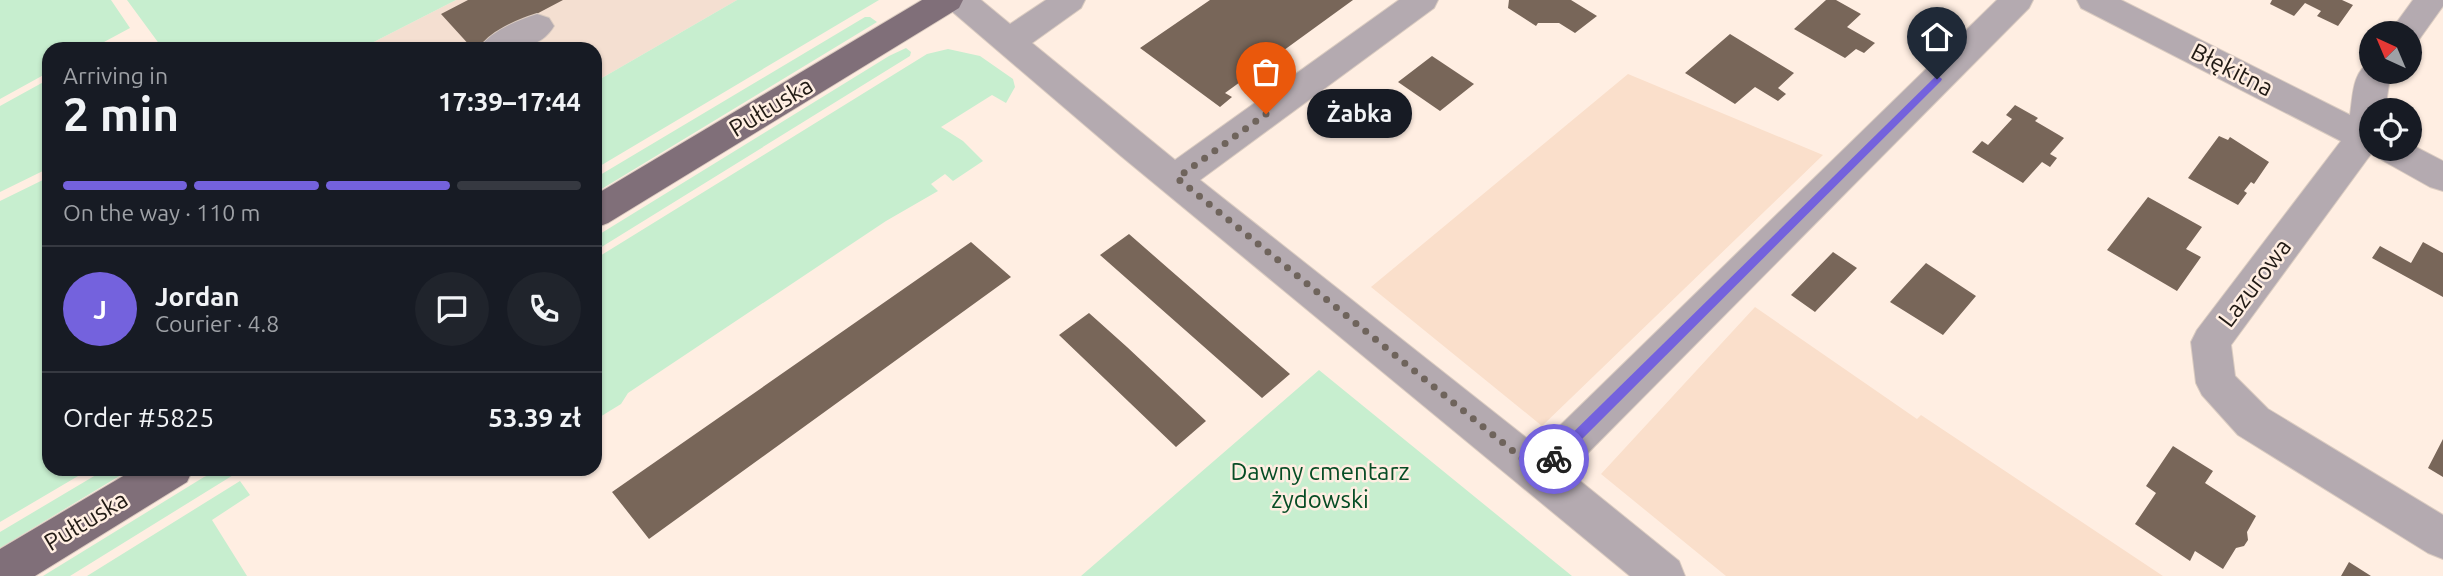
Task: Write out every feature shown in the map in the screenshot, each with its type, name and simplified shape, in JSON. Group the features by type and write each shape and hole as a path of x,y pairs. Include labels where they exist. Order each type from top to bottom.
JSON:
{"main road":[{"name":"Pułtuska","path":"602,209 947,0"},
{"name":"Pułtuska","path":"0,573 160,476"}],"street":[{"path":"960,0 1664,576"},
{"path":"1009,42 1069,0"},
{"path":"1177,178 1422,0"},
{"path":"1540,473 2017,0"},
{"name":"Błękitna","path":"2093,0 2359,134"},
{"path":"2415,21 2430,0"},
{"path":"508,42 537,26"},
{"name":"Lazurowa","path":"2359,160 2211,342 2216,383 2253,422 2443,539"},
{"name":"Błękitna","path":"2411,161 2443,177"}],"shaded area":[{"path":"456,0 737,0 602,78 602,42 374,42"},
{"path":"1628,74 1823,155 1542,426 1371,287"},
{"path":"1755,307 1917,419 1921,415 2163,576 1726,576 1601,474"}],"green space":[{"path":"0,0 111,0 130,28 104,42 42,42 42,76 0,99"},
{"path":"127,0 456,0 374,42 158,42"},
{"path":"737,0 879,0 602,165 602,78"},
{"path":"865,17 877,22 602,189 602,174"},
{"path":"906,48 911,52 910,56 602,247 602,233"},
{"path":"948,49 980,56 1013,79 1015,87 1006,103 992,95 941,127 963,141 983,161 953,181 945,174 931,184 938,191 886,221 628,393 621,404 602,416 602,255 927,54"},
{"path":"42,83 42,171 0,192 0,106"},
{"path":"42,180 42,476 78,476 0,522 0,201"},
{"name":"Dawny cmentarz żydowski","path":"1319,370 1572,576 1081,576"},
{"path":"94,476 119,476 0,548 0,532"},
{"path":"232,476 70,576 43,576 204,477"},
{"path":"240,481 250,495 212,520 247,576 87,576"}],"building":[{"path":"468,0 563,0 483,42 467,42 441,14"},
{"path":"1210,0 1353,0 1225,93 1232,97 1220,107 1140,48"},
{"path":"1509,0 1571,0 1597,16 1575,33 1559,23 1538,23 1536,26 1508,8"},
{"path":"1826,0 1836,0 1861,14 1847,27 1875,43 1864,53 1856,49 1845,58 1794,29"},
{"path":"2272,0 2342,0 2353,5 2338,26 2317,16 2321,11 2305,3 2294,16 2270,4"},
{"path":"1730,34 1794,73 1778,88 1786,94 1778,101 1755,87 1735,104 1685,73"},
{"path":"1432,56 1474,84 1440,111 1398,82"},
{"path":"2015,105 2064,138 2050,154 2057,158 2050,167 2042,162 2023,183 1972,152 1982,141 1988,145 2012,119 2006,115"},
{"path":"2219,136 2228,140 2230,137 2269,162 2254,184 2251,182 2244,191 2247,193 2238,205 2188,178"},
{"path":"2148,197 2202,227 2186,249 2201,257 2177,291 2107,250"},
{"path":"1129,234 1290,374 1262,398 1100,255"},
{"path":"971,242 1011,277 649,539 612,492"},
{"path":"2423,242 2443,253 2443,297 2372,258 2380,246 2411,263"},
{"path":"1833,252 1857,268 1815,312 1791,295"},
{"path":"1926,263 1976,296 1943,335 1890,302"},
{"path":"1089,313 1206,421 1176,447 1059,335"},
{"path":"2443,439 2443,477 2428,468"},
{"path":"2173,446 2213,471 2205,483 2256,516 2247,532 2248,540 2244,546 2236,548 2223,569 2195,551 2190,561 2135,524 2156,493 2146,486"},
{"path":"2349,562 2371,576 2341,576"}],"way so far":[{"path":"1266,114 1177,178 1540,473 1554,459"}],"place":[{"name":"Żabka","path":"1266,114"}],"route":[{"path":"1554,459 1937,79"}]}
